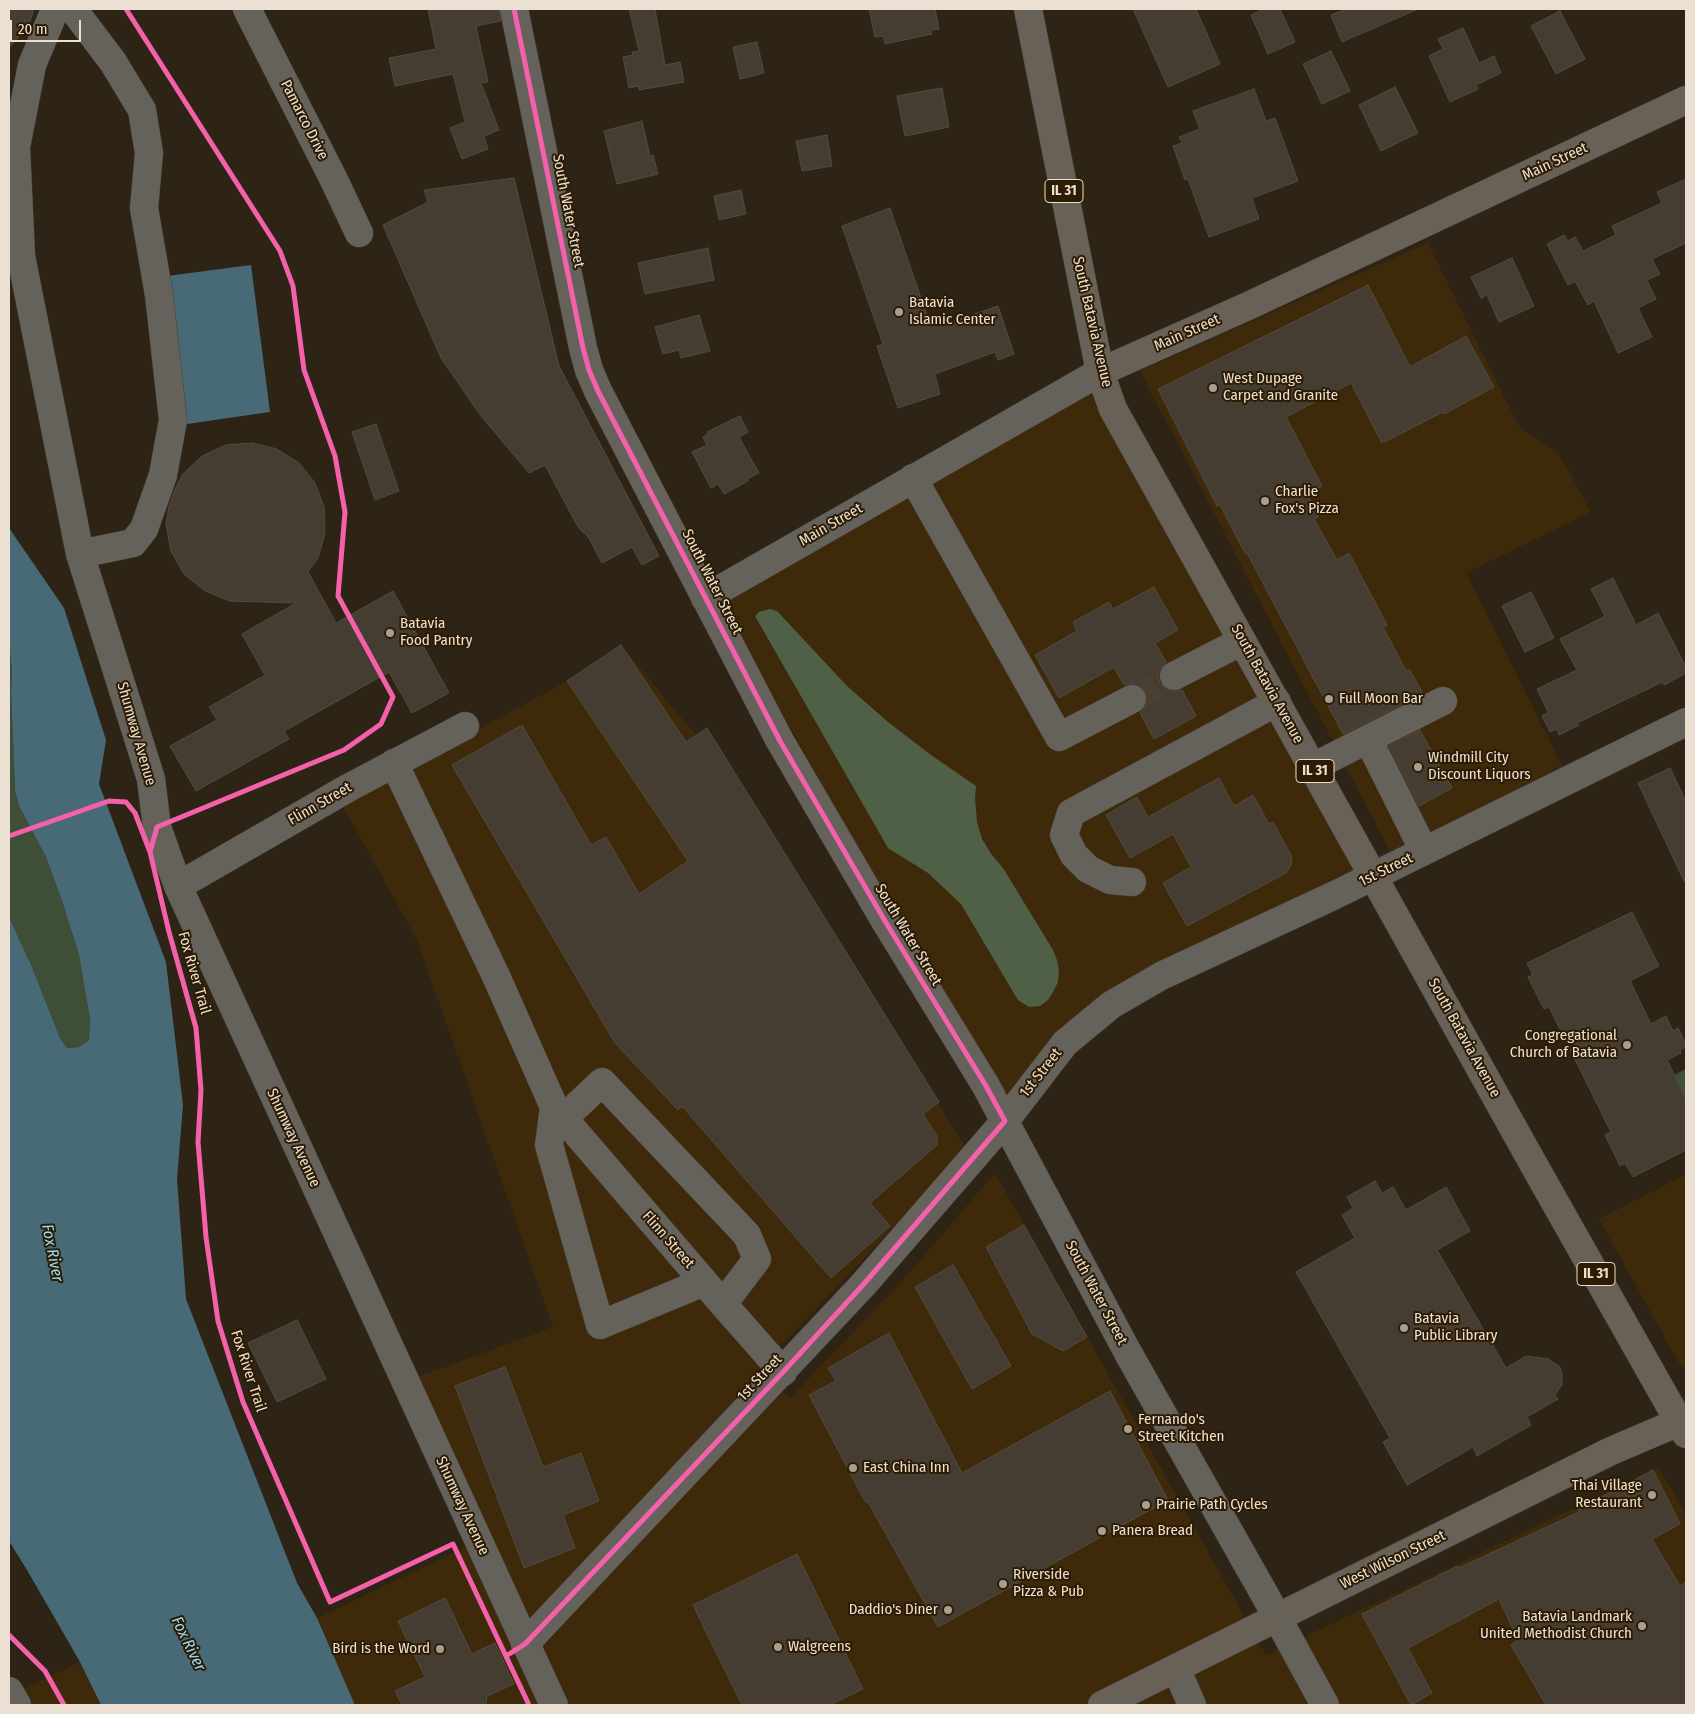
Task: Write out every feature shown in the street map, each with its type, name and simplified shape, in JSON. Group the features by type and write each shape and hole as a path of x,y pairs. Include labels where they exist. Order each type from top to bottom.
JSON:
{"main road":[{"name":"South Batavia Avenue","path":"1028,9 1100,372 1113,409 1535,1168 1684,1425"},
{"name":"Main Street","path":"1100,372 1248,306 1686,100"},
{"name":"West Wilson Street","path":"1102,1705 1611,1451 1684,1425"}],"street":[{"name":"Shumway Avenue","path":"57,9 54,12 32,65 16,147 21,256 80,554 151,779 157,827 178,886 554,1705"},
{"path":"73,9 113,62 142,110 149,153 144,208 159,295 173,420 163,474 144,529 133,543 80,554"},
{"name":"Pamarco Drive","path":"247,9 359,233"},
{"name":"South Water Street","path":"514,9 583,348 589,370 598,391 780,741 885,921 986,1086 1127,1351 1278,1618 1324,1705"},
{"name":"Main Street","path":"705,598 1100,372"},
{"path":"913,478 1059,737 1132,699"},
{"path":"1174,676 1242,641"},
{"path":"1313,768 1444,701"},
{"path":"1132,882 1110,880 1088,869 1074,854 1064,835 1071,813 1276,702"},
{"name":"1st Street","path":"525,1644 862,1286 1005,1121 1065,1043 1111,1005 1161,976 1374,876 1686,722"},
{"name":"Flinn Street","path":"178,886 394,763 464,726"},
{"path":"1368,739 1424,851"},
{"path":"394,763 559,1113"},
{"path":"704,1282 600,1324 549,1145 559,1113 602,1082 747,1235 757,1259 723,1304"},
{"name":"Flinn Street","path":"559,1113 783,1372"},
{"path":"1176,1668 1192,1705"},
{"path":"9,1690 17,1705"}],"shaded area":[{"path":"1428,243 1518,425 1558,452 1591,512 1466,573 1562,766 1392,855 1140,371"},
{"path":"1090,384 1360,872 1156,969 1001,1106 719,599"},
{"path":"625,650 700,740 790,862 967,1150 757,1371 790,1398 904,1279 995,1173 1266,1655 1659,1468 1686,1515 1686,1705 355,1705 317,1618 489,1536 415,1378 553,1327 417,940 341,803"},
{"path":"1686,1174 1686,1370 1680,1365 1599,1219"},
{"path":"80,1662 101,1705 9,1705 9,1696"}],"green space":[{"path":"770,609 777,611 847,686 888,722 976,786 977,822 982,839 1003,868 1053,950 1057,960 1058,982 1048,1000 1040,1006 1029,1007 1018,1000 961,904 928,873 888,848 755,616 759,612"},
{"path":"9,644 12,670 11,691 15,790 19,806 46,857 79,955 90,1020 89,1040 79,1047 67,1048 60,1038 32,967 9,917"},
{"path":"1686,1069 1686,1099 1674,1075"}],"water":[{"path":"251,265 270,412 187,424 167,276"},
{"name":"Fox River","path":"9,528 64,608 106,740 99,784 166,962 183,1105 177,1179 186,1299 297,1583 317,1618 355,1705 101,1705 80,1662 9,1541 9,917 32,967 60,1038 67,1048 79,1047 89,1040 90,1020 79,955 62,901 46,857 19,806 15,790 11,691 12,670 9,644"}],"building":[{"path":"9,9 34,9 29,24 9,48"},
{"path":"428,9 499,9 501,21 476,26 488,82 481,83 499,130 484,136 488,149 462,159 450,128 465,122 453,74 395,86 389,58 436,49"},
{"path":"629,9 655,9 665,65 680,62 684,82 639,90 639,86 629,88 623,57 633,55 632,52 639,51"},
{"path":"869,9 935,9 939,29 931,30 932,34 885,44 883,36 875,37"},
{"path":"1133,9 1196,9 1220,64 1168,87"},
{"path":"1264,9 1280,9 1295,42 1268,54 1251,15"},
{"path":"1346,9 1418,9 1342,42 1331,15"},
{"path":"1560,11 1585,59 1556,74 1531,26"},
{"path":"1463,28 1479,63 1494,56 1501,73 1476,85 1478,89 1450,102 1429,56 1443,49 1438,39"},
{"path":"757,42 764,73 740,79 733,47"},
{"path":"1331,51 1350,91 1322,104 1303,64"},
{"path":"1395,87 1418,133 1381,151 1359,105"},
{"path":"942,88 949,127 905,136 897,96"},
{"path":"1254,89 1266,121 1275,118 1298,181 1252,198 1259,219 1209,237 1188,179 1185,180 1173,146 1182,143 1179,137 1200,129 1193,111"},
{"path":"642,121 650,156 653,155 658,174 617,184 604,131"},
{"path":"827,135 832,166 802,171 796,141"},
{"path":"514,178 559,366 659,556 642,565 632,547 602,563 589,538 578,527 545,465 529,473 481,416 441,358 383,225 428,202 424,190"},
{"path":"1686,179 1686,243 1652,259 1660,274 1647,280 1656,299 1638,308 1652,337 1618,353 1594,301 1588,305 1575,281 1568,285 1547,244 1564,235 1568,241 1575,237 1583,251 1616,235 1612,226 1662,203 1657,192"},
{"path":"741,190 746,214 719,220 714,196"},
{"name":"Batavia Islamic Center","path":"890,208 930,324 948,318 949,323 998,306 1014,354 998,360 995,352 935,374 940,394 898,408 877,346 883,344 842,226"},
{"path":"708,248 714,280 645,294 638,263"},
{"path":"1512,258 1534,306 1499,322 1487,295 1481,298 1471,277"},
{"path":"1368,285 1410,367 1466,336 1494,387 1444,414 1443,412 1382,443 1351,383 1286,417 1322,486 1307,494 1318,517 1314,519 1337,560 1349,553 1387,625 1383,627 1406,671 1410,670 1423,694 1343,734 1247,553 1245,553 1220,505 1217,506 1158,389"},
{"path":"699,315 710,351 681,358 679,350 663,354 655,327"},
{"path":"740,416 748,432 739,437 759,473 724,494 718,484 711,488 692,452 707,445 703,437 708,434 707,432"},
{"path":"376,424 399,491 375,500 352,432"},
{"path":"252,443 277,449 299,463 315,483 324,507 325,533 318,558 308,572 336,623 393,591 449,693 412,713 389,672 284,731 289,739 196,791 170,746 217,720 209,707 265,675 242,634 296,603 230,601 205,591 184,574 171,551 166,524 169,506 175,489 183,474 202,456 226,445"},
{"path":"1613,578 1636,625 1658,613 1686,667 1686,673 1664,685 1662,682 1577,723 1579,725 1559,735 1557,729 1550,732 1542,716 1548,712 1537,689 1577,670 1560,639 1605,616 1591,589"},
{"path":"1154,587 1178,630 1155,643 1166,662 1158,675 1160,683 1166,689 1174,692 1182,690 1196,716 1154,739 1140,713 1145,708 1148,700 1146,691 1141,686 1133,683 1124,685 1114,667 1059,698 1035,655 1077,631 1073,622 1109,602 1113,609"},
{"path":"1531,592 1554,638 1525,652 1502,606"},
{"path":"621,645 686,742 707,728 939,1102 923,1114 937,1136 937,1145 870,1203 890,1226 831,1278 682,1106 678,1110 615,1043 452,765 522,725 591,845 606,837 639,894 688,861 567,681"},
{"name":"Windmill City Discount Liquors","path":"1420,730 1452,788 1419,806 1389,746"},
{"path":"1670,768 1686,801 1686,885 1638,783"},
{"path":"1219,778 1234,806 1253,795 1269,824 1273,822 1292,857 1291,865 1286,873 1187,926 1163,883 1191,867 1173,834 1130,858 1106,815 1137,797 1148,817"},
{"name":"Congregational Church of Batavia","path":"1632,912 1659,966 1630,981 1651,1024 1666,1016 1673,1031 1678,1028 1686,1044 1686,1047 1680,1050 1681,1053 1667,1060 1686,1099 1686,1150 1633,1177 1625,1163 1620,1166 1605,1135 1611,1132 1549,1007 1544,1009 1528,977 1533,975 1527,963"},
{"name":"Batavia Public Library","path":"1375,1181 1382,1193 1393,1187 1406,1210 1446,1187 1470,1231 1437,1250 1506,1368 1526,1356 1548,1359 1559,1366 1562,1373 1562,1385 1555,1395 1558,1399 1527,1417 1531,1425 1477,1456 1473,1447 1407,1485 1383,1442 1390,1438 1296,1272 1355,1238 1342,1215 1353,1208 1347,1197"},
{"path":"1024,1225 1087,1337 1063,1351 1032,1334 986,1247"},
{"path":"953,1265 1011,1366 972,1389 915,1287"},
{"path":"297,1320 326,1379 277,1402 248,1343"},
{"path":"889,1333 962,1473 1110,1391 1168,1500 938,1627 868,1502 866,1503 809,1395 836,1381 828,1368"},
{"path":"505,1367 543,1467 581,1453 599,1501 563,1515 575,1548 524,1568 455,1386"},
{"path":"1653,1470 1680,1524 1652,1539 1680,1586 1686,1582 1686,1705 1546,1705 1511,1645 1518,1640 1499,1599 1408,1648 1432,1693 1411,1705 1362,1614 1458,1566 1459,1568 1579,1512 1578,1509"},
{"name":"Walgreens","path":"797,1554 863,1689 830,1705 742,1705 693,1605"},
{"name":"Bird is the Word","path":"445,1598 472,1654 495,1643 514,1684 487,1696 486,1705 402,1705 395,1691 425,1677 398,1621"}],"tunnel":[{"path":"1132,699 1174,676"}],"cycle path":[{"name":"Fox River Trail","path":"126,9 280,251 293,286 304,370 335,456 345,512 338,596 393,697 381,724 344,750 157,827 150,852 169,932 196,1028 201,1090 198,1142 206,1237 218,1321 243,1402 330,1602 453,1544 529,1705"},
{"path":"506,1656 525,1644 783,1372 862,1286 1005,1121 780,741 598,391 589,370 583,348 514,9"},
{"path":"9,836 109,801 126,802 135,813 150,852"},
{"path":"9,1635 45,1671 64,1705"}],"place":[{"name":"Batavia Islamic Center","path":"899,312"},
{"name":"West Dupage Carpet and Granite","path":"1213,388"},
{"name":"Charlie Fox's Pizza","path":"1265,501"},
{"name":"Batavia Food Pantry","path":"390,633"},
{"name":"Full Moon Bar","path":"1329,699"},
{"name":"Windmill City Discount Liquors","path":"1418,767"},
{"name":"Congregational Church of Batavia","path":"1627,1045"},
{"name":"Batavia Public Library","path":"1404,1328"},
{"name":"Fernando's Street Kitchen","path":"1128,1429"},
{"name":"East China Inn","path":"853,1468"},
{"name":"Thai Village Restaurant","path":"1652,1495"},
{"name":"Prairie Path Cycles","path":"1146,1505"},
{"name":"Panera Bread","path":"1102,1531"},
{"name":"Riverside Pizza & Pub","path":"1003,1584"},
{"name":"Daddio's Diner","path":"948,1610"},
{"name":"Batavia Landmark United Methodist Church","path":"1642,1626"},
{"name":"Walgreens","path":"778,1647"},
{"name":"Bird is the Word","path":"440,1649"}]}
